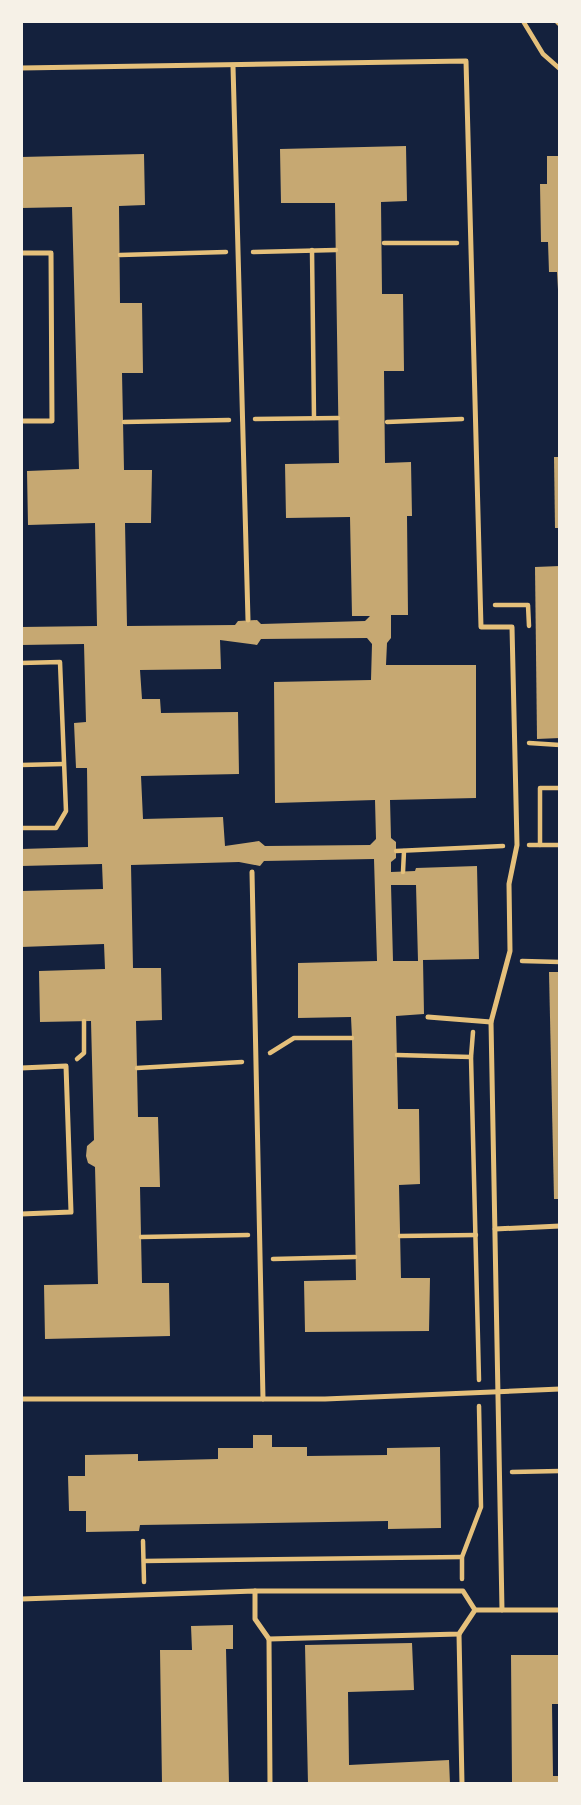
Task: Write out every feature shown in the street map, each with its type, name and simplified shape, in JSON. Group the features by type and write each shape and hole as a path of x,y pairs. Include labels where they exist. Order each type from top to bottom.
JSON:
{"lane":[{"path":"21,68 466,61 481,627 512,627 517,845 509,884 507,961 491,1022 502,1610"},
{"path":"233,66 248,620"},
{"path":"21,253 51,253 52,421 21,421"},
{"path":"252,872 263,1399"},
{"path":"428,1017 491,1022"},
{"path":"21,1068 66,1066 71,1212 21,1214"},
{"path":"495,1229 560,1226"},
{"path":"21,1399 263,1399 560,1389"},
{"path":"21,1599 255,1591 463,1591 475,1610"},
{"path":"255,1591 256,1619 268,1639 270,1784"},
{"path":"475,1610 560,1610"},
{"path":"462,1784 459,1633 475,1610"},
{"path":"268,1639 459,1633"}],"path":[{"path":"523,21 543,54 560,69"},
{"path":"384,243 472,243"},
{"path":"312,250 314,418"},
{"path":"387,422 477,419"},
{"path":"21,663 60,662 66,811 56,828 21,828"},
{"path":"21,765 63,764"},
{"path":"540,845 540,788 560,788"},
{"path":"396,851 560,845"},
{"path":"403,872 404,851"},
{"path":"507,961 560,962"},
{"path":"66,1066 84,1053 84,1021"},
{"path":"463,1591 462,1557 481,1507 471,1057 474,1021"},
{"path":"397,1055 471,1057"},
{"path":"400,1236 476,1235"},
{"path":"500,1472 560,1471"},
{"path":"143,1541 144,1595"},
{"path":"144,1561 462,1557"}],"building":[{"path":"406,146 407,201 381,202 382,294 403,294 404,371 384,371 385,463 411,462 412,516 407,516 408,615 391,615 391,638 387,643 386,665 476,665 476,798 390,800 391,838 396,842 396,858 391,862 391,872 415,871 416,868 477,866 479,959 423,960 424,1014 396,1016 398,1109 419,1109 420,1184 399,1185 401,1278 430,1278 429,1331 305,1332 304,1281 356,1280 352,1038 351,1017 298,1018 298,963 377,961 374,859 264,861 260,866 239,862 131,865 133,968 161,968 162,1020 136,1021 138,1117 158,1117 160,1187 140,1187 142,1283 169,1283 170,1336 45,1339 44,1285 98,1284 95,1167 88,1163 86,1156 87,1146 94,1140 91,1021 40,1022 39,971 105,969 104,944 21,947 21,891 103,889 102,864 21,866 21,849 88,847 87,768 76,768 74,723 86,722 84,644 21,645 21,627 97,626 95,523 28,525 27,471 79,469 72,207 21,208 21,157 144,154 145,205 119,206 120,303 142,303 143,373 122,373 124,470 152,470 151,523 125,523 127,626 235,625 238,621 257,620 261,624 365,621 370,616 352,616 350,517 286,518 285,464 339,463 335,203 281,203 280,149","holes":["367,638 372,644 371,680 274,682 275,803 375,800 376,839 370,845 265,846 259,841 225,846 223,817 143,819 141,776 239,774 238,712 161,713 160,699 142,699 140,670 221,669 220,640 257,645 261,639","391,885 416,885 418,961 393,961"]},
{"path":"547,156 560,156 560,324 557,272 549,272 548,242 541,242 540,184 547,184"},
{"path":"554,457 560,457 560,528 555,528"},
{"path":"560,566 560,738 537,739 535,567"},
{"path":"549,972 560,972 560,1199 554,1199"},
{"path":"253,1435 272,1435 272,1447 307,1447 307,1456 387,1455 387,1448 440,1447 441,1528 388,1529 388,1521 140,1525 139,1531 86,1532 86,1511 69,1511 68,1476 85,1476 85,1455 138,1454 138,1461 218,1459 218,1448 253,1448"},
{"path":"233,1625 233,1649 226,1649 229,1784 162,1784 160,1650 192,1650 191,1626"},
{"path":"412,1643 414,1690 348,1692 349,1765 449,1760 450,1784 308,1784 305,1645"},
{"path":"511,1655 560,1655 560,1704 552,1704 553,1776 560,1776 560,1784 512,1784"}]}
